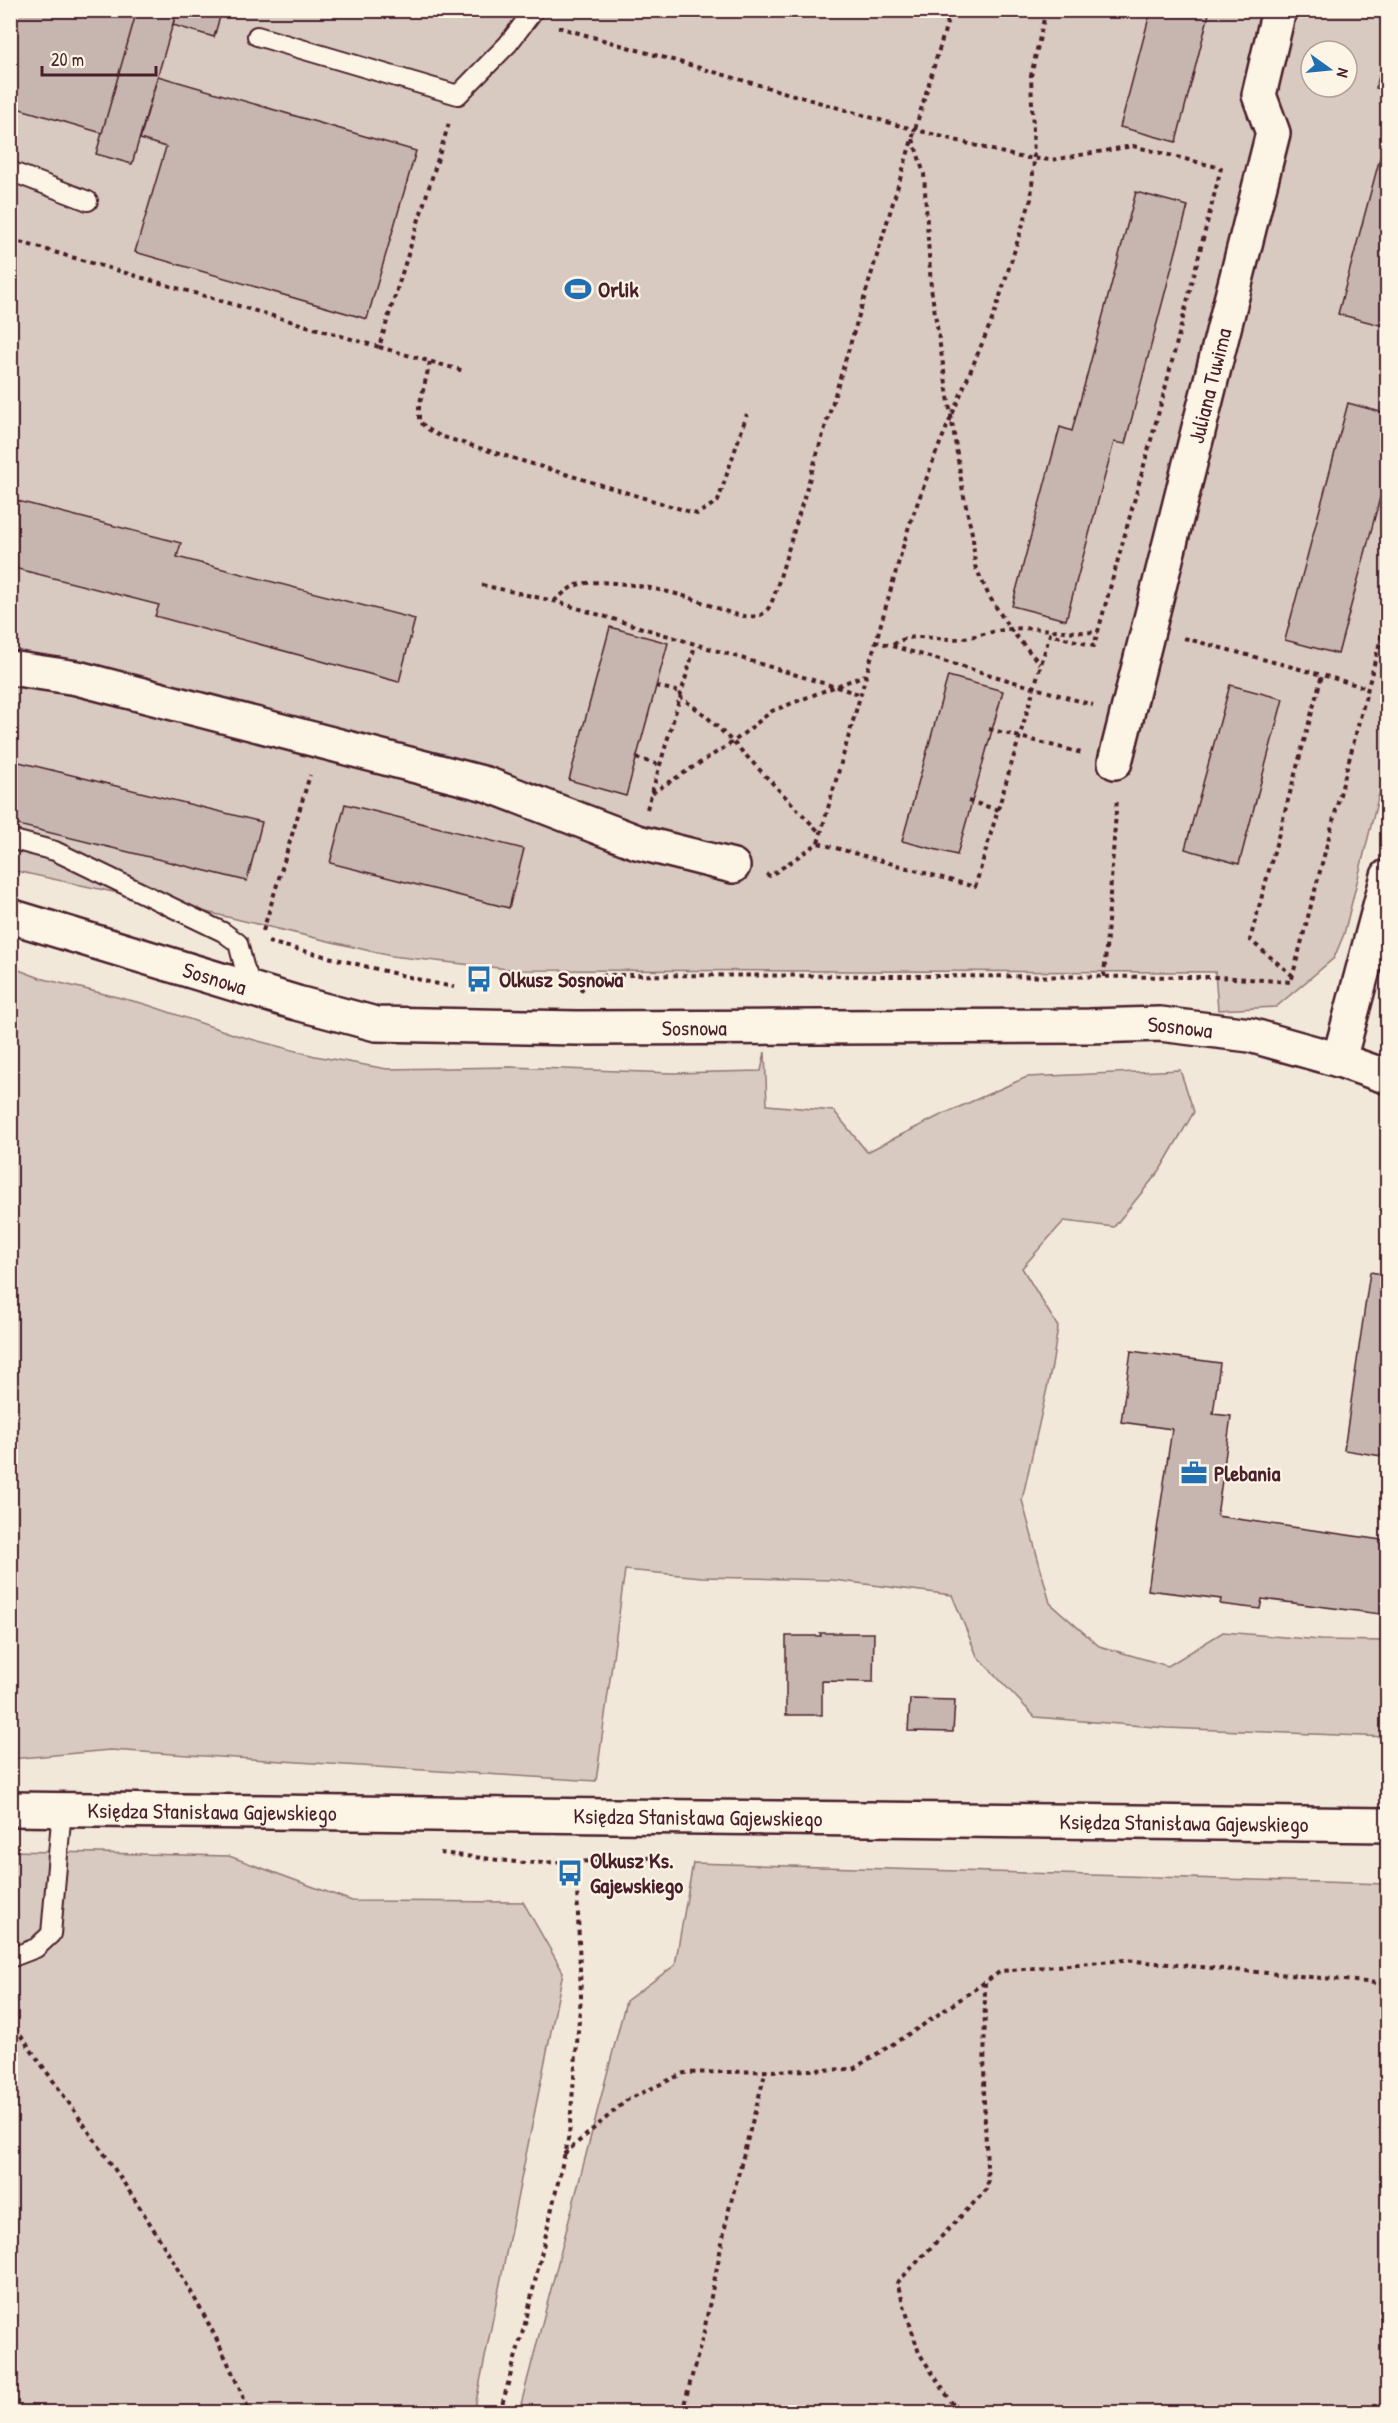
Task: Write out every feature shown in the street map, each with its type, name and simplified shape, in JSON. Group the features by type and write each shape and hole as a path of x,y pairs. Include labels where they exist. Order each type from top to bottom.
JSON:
{"street":[{"name":"Juliana Tuwima","path":"1115,762 1273,133 1258,95 1279,10"},
{"path":"10,668 77,678 486,784 637,842 732,866"},
{"path":"1338,1060 1388,876"},
{"name":"Sosnowa","path":"10,916 254,991 386,1025 655,1028 1160,1024 1250,1035 1388,1077"},
{"name":"Księdza Stanisława Gajewskiego","path":"10,1809 1388,1825"}],"lane":[{"path":"257,36 458,94 508,44 531,14"},
{"path":"10,171 87,201"},
{"path":"10,839 55,851 223,932 238,944 254,991"},
{"path":"10,1958 36,1948 51,1934 62,1809"}],"path":[{"path":"554,601 572,587 593,582 650,588 689,597 737,615 758,616 768,609 777,588 951,10"},
{"path":"732,866 770,876 818,843 909,526 936,453 994,315 1031,199 1034,160 1031,76 1046,10"},
{"path":"531,14 914,129 1034,160 1051,160 1133,146 1221,168 1164,393 1094,646 1050,634 975,887 818,843"},
{"path":"379,347 458,94"},
{"path":"912,137 924,174 925,221 931,288 963,492 973,538 975,566 989,596 1010,629 1040,664"},
{"path":"10,229 13,240 10,250"},
{"path":"13,240 464,371"},
{"path":"430,362 419,407 419,420 433,432 697,513 718,501 747,414"},
{"path":"482,585 554,601 695,646 859,694"},
{"path":"575,996 592,979 606,975 1219,977 1291,982 1388,611"},
{"path":"892,646 897,642 919,637 950,639 1010,629 1098,632"},
{"path":"1148,629 1367,688"},
{"path":"875,641 1095,705"},
{"path":"637,842 695,646"},
{"path":"652,793 733,742 772,711 865,675"},
{"path":"1293,976 1250,940 1322,675"},
{"path":"656,686 680,694 705,715 821,834"},
{"path":"989,729 1115,762 1118,786 1104,977"},
{"path":"636,758 660,765"},
{"path":"261,941 302,800"},
{"path":"968,801 999,810"},
{"path":"268,942 456,987"},
{"path":"434,1852 524,1863 640,1860 662,1854"},
{"path":"500,2412 526,2320 568,2135 581,1997 578,1861"},
{"path":"564,2154 627,2100 684,2073 853,2069 923,2025 1001,1971 1124,1960 1388,1984"},
{"path":"958,2412 919,2353 897,2283 988,2188 984,2101 985,1983"},
{"path":"10,2021 89,2130 148,2222 216,2338 250,2412"},
{"path":"682,2412 703,2336 728,2213 766,2070"}],"shaded area":[{"path":"11,11 1387,11 1387,762 1344,934 1334,958 1276,1007 1218,1010 1215,972 518,970 391,956 215,914 11,870"},
{"path":"11,967 40,978 145,1004 236,1035 315,1056 387,1069 510,1067 672,1073 761,1071 765,1052 767,1105 834,1111 867,1152 939,1116 1027,1077 1180,1070 1194,1112 1160,1170 1114,1227 1064,1221 1022,1268 1058,1327 1052,1366 1022,1500 1050,1603 1099,1646 1168,1666 1223,1632 1320,1640 1387,1641 1387,1737 1166,1728 1035,1717 977,1656 952,1595 833,1580 702,1577 625,1570 596,1781 110,1750 11,1759"},
{"path":"11,1851 229,1856 352,1901 523,1902 563,1972 474,2412 11,2412"},
{"path":"693,1863 1387,1884 1387,2412 519,2412 626,2001 675,1965"}],"building":[{"path":"10,10 137,10 102,133 10,106"},
{"path":"137,10 177,10 132,164 96,154"},
{"path":"177,10 222,10 214,37 173,25"},
{"path":"1151,10 1210,10 1176,142 1120,127"},
{"path":"1388,42 1388,91 1376,88"},
{"path":"158,76 416,151 367,319 135,252 166,147 140,139"},
{"path":"1382,150 1388,151 1388,327 1338,314"},
{"path":"1136,192 1188,206 1125,444 1114,442 1066,620 1012,606 1060,427 1072,431"},
{"path":"1348,403 1388,414 1388,468 1338,654 1285,640"},
{"path":"10,499 181,543 177,557 415,619 399,682 155,616 159,605 10,567"},
{"path":"610,627 668,643 626,796 569,780"},
{"path":"948,676 1003,691 957,855 902,841"},
{"path":"1230,685 1283,699 1239,864 1185,849"},
{"path":"19,762 262,822 247,881 10,823 10,795"},
{"path":"345,804 524,849 509,908 330,863"},
{"path":"1370,1272 1388,1275 1388,1457 1344,1450"},
{"name":"Plebania","path":"1131,1351 1220,1363 1213,1414 1231,1416 1217,1516 1388,1541 1388,1615 1262,1599 1260,1609 1220,1604 1221,1599 1148,1590 1172,1429 1121,1422"},
{"path":"820,1633 874,1633 873,1682 822,1681 822,1715 786,1715 786,1636 821,1636"},
{"path":"910,1699 955,1700 953,1732 908,1731"}],"place":[{"name":"Orlik","path":"578,289"},
{"name":"Olkusz Sosnowa","path":"479,979"},
{"name":"Plebania","path":"1194,1473"},
{"name":"Olkusz Ks. Gajewskiego","path":"570,1873"}]}
